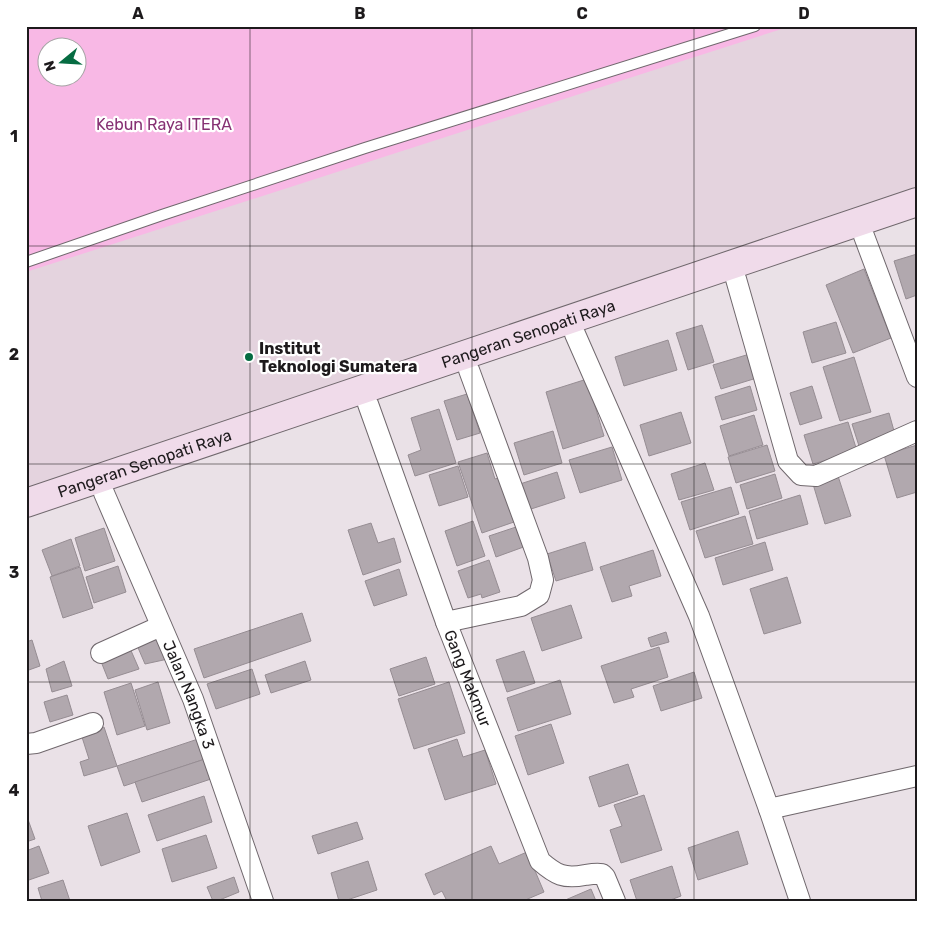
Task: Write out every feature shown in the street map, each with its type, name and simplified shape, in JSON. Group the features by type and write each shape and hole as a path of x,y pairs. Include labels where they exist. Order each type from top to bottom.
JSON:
{"street":[{"name":"Pangeran Senopati Raya","path":"26,503 917,202"},
{"name":"Pangeran Senopati Raya","path":"26,519 917,218"},
{"path":"864,236 917,377"},
{"path":"736,279 788,461 801,474 816,476 917,431"},
{"path":"575,334 699,616 769,809 800,901"},
{"path":"446,622 521,606 539,595 543,580 538,558 469,370"},
{"name":"Gang Makmur","path":"368,404 446,622 540,861 552,872 567,877 602,874 615,901"},
{"name":"Jalan Nangka 3","path":"104,493 205,731 263,901"},
{"path":"101,652 161,626"},
{"path":"26,744 36,743 93,723"},
{"path":"769,809 917,776"}],"lane":[{"path":"26,262 365,148 755,26"}],"shaded area":[{"name":"Institut Teknologi Sumatera","path":"26,26 917,26 917,206 26,508"}],"green space":[{"name":"Kebun Raya ITERA","path":"26,26 791,26 26,272"}],"building":[{"path":"917,254 917,295 906,299 894,261"},
{"path":"864,269 891,338 853,353 826,285"},
{"path":"836,322 846,353 812,363 803,332"},
{"path":"702,325 714,362 688,370 676,333"},
{"path":"668,340 677,370 624,386 615,357"},
{"path":"753,353 760,377 721,389 713,365"},
{"path":"854,357 871,412 840,421 823,367"},
{"path":"587,379 604,436 563,449 546,392"},
{"path":"750,386 757,410 722,420 715,397"},
{"path":"812,386 822,418 800,425 790,393"},
{"path":"467,394 480,433 457,440 444,401"},
{"path":"439,409 456,463 415,476 408,455 421,450 411,418"},
{"path":"681,412 691,443 649,456 640,425"},
{"path":"889,413 896,438 860,449 852,424"},
{"path":"754,415 763,445 729,456 720,426"},
{"path":"848,422 857,451 813,464 804,435"},
{"path":"553,431 562,463 524,475 514,443"},
{"path":"767,445 775,471 736,483 728,457"},
{"path":"917,445 917,492 897,498 884,455"},
{"path":"612,447 622,480 580,493 569,460"},
{"path":"487,453 495,479 505,476 514,522 482,533 458,462"},
{"path":"705,463 714,490 679,500 671,474"},
{"path":"458,466 468,497 439,506 429,475"},
{"path":"557,472 565,498 528,510 520,484"},
{"path":"775,474 782,498 747,509 740,485"},
{"path":"838,476 851,516 825,524 813,484"},
{"path":"731,487 739,514 690,530 681,502"},
{"path":"800,495 808,524 757,539 749,511"},
{"path":"745,516 753,544 705,558 696,531"},
{"path":"473,521 485,556 457,566 445,531"},
{"path":"371,523 378,543 394,538 401,562 363,575 348,530"},
{"path":"522,525 529,545 496,557 489,536"},
{"path":"104,528 115,561 85,571 75,538"},
{"path":"71,539 80,566 52,576 42,550"},
{"path":"585,542 593,570 556,581 547,554"},
{"path":"765,542 773,570 723,585 715,558"},
{"path":"653,550 661,576 629,586 632,596 612,602 600,567"},
{"path":"489,560 500,592 482,598 481,594 468,598 458,571"},
{"path":"118,566 126,592 94,603 86,577"},
{"path":"80,567 93,608 63,618 50,577"},
{"path":"399,569 407,595 374,606 365,581"},
{"path":"787,577 801,623 764,634 750,589"},
{"path":"571,605 582,638 542,651 531,618"},
{"path":"302,613 311,641 204,678 194,649"},
{"path":"666,632 669,642 651,647 648,638"},
{"path":"159,635 168,659 145,664 136,643"},
{"path":"32,640 40,666 26,671 26,642"},
{"path":"129,646 139,669 108,679 100,659"},
{"path":"659,647 668,677 631,689 634,697 614,703 601,666"},
{"path":"524,651 535,683 507,692 496,660"},
{"path":"426,657 435,684 399,696 390,669"},
{"path":"64,661 72,686 52,692 46,669"},
{"path":"305,661 311,680 271,693 265,675"},
{"path":"252,669 260,694 216,709 207,684"},
{"path":"694,672 702,698 661,711 653,686"},
{"path":"560,680 571,714 518,731 507,698"},
{"path":"158,682 170,723 147,730 135,690"},
{"path":"449,682 465,733 414,749 398,699"},
{"path":"131,683 145,726 117,735 104,692"},
{"path":"67,695 73,715 50,722 44,702"},
{"path":"551,724 564,763 528,775 515,736"},
{"path":"104,727 117,766 84,776 80,762 89,759 81,734"},
{"path":"204,737 211,757 124,786 117,766"},
{"path":"457,739 463,757 485,750 496,784 445,800 428,749"},
{"path":"205,759 211,779 142,802 135,782"},
{"path":"628,764 638,794 599,807 589,777"},
{"path":"644,795 662,850 621,863 610,830 622,826 614,805"},
{"path":"204,796 212,822 157,841 148,815"},
{"path":"127,813 140,852 101,866 88,826"},
{"path":"26,814 35,839 26,842"},
{"path":"357,822 363,839 318,854 312,836"},
{"path":"738,831 748,864 698,880 688,848"},
{"path":"206,835 217,868 172,882 162,849"},
{"path":"39,846 49,873 26,881 26,851"},
{"path":"491,846 499,864 527,852 544,892 523,901 447,901 442,891 434,895 425,874"},
{"path":"368,861 377,890 339,901 331,873"},
{"path":"672,866 681,896 668,901 637,901 630,880"},
{"path":"234,877 239,892 213,901 207,887"},
{"path":"63,880 70,901 42,901 38,888"},
{"path":"591,889 596,901 563,901"}],"place":[{"name":"Institut Teknologi Sumatera","path":"249,357"}]}
